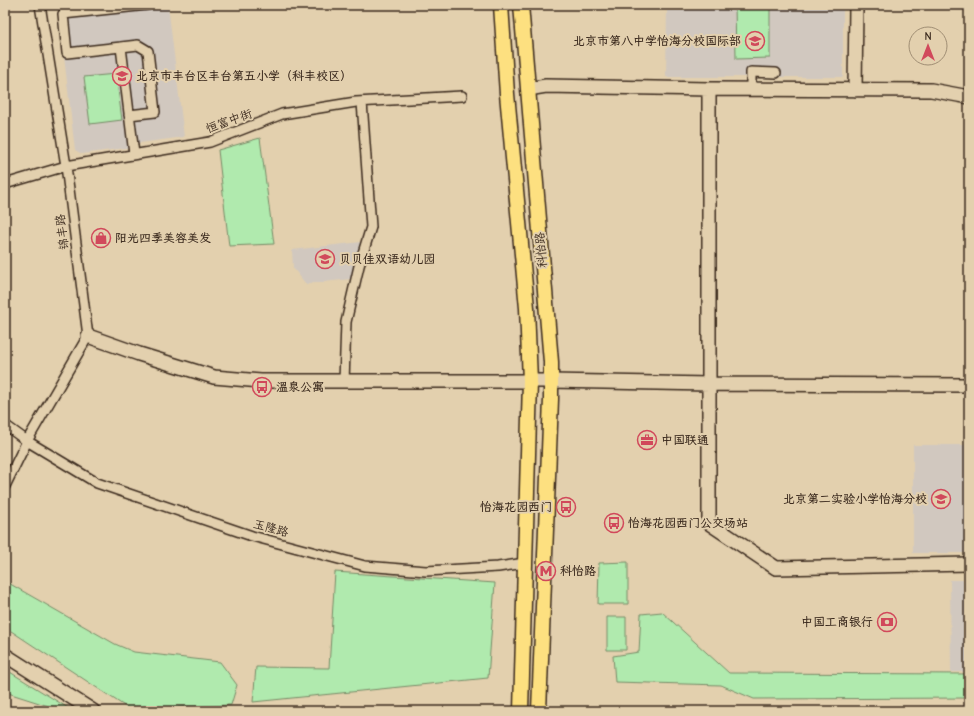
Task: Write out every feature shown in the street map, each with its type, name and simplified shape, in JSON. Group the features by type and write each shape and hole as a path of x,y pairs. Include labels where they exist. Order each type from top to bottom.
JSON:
{"main road":[{"name":"科怡路","path":"501,5 507,94 527,308 530,382 521,711"},
{"name":"科怡路","path":"521,5 550,354 551,382 540,711"}],"street":[{"name":"锦丰路","path":"40,5 66,166 88,336"},
{"path":"129,115 155,112 148,51 138,45 67,54 63,14 148,5"},
{"path":"855,90 856,5"},
{"path":"121,48 134,154"},
{"path":"751,90 751,72 776,73"},
{"path":"528,89 546,86 751,90 931,90 969,97"},
{"path":"709,89 709,523 776,568 969,564"},
{"name":"恒富中街","path":"5,184 66,166 210,142 282,114 362,102 462,96"},
{"path":"344,382 346,322 359,266 371,227 362,102"},
{"path":"5,486 27,441 88,336 139,354 214,377 261,381 969,385"},
{"name":"玉隆路","path":"5,425 27,441 97,483 252,536 365,566 426,571 498,567 525,563"},
{"path":"5,655 93,711"}],"shaded area":[{"name":"北京市丰台区丰台第五小学（科丰校区）","path":"113,5 168,5 184,137 132,144 133,147 82,154 75,150 59,14"},
{"name":"北京市第八中学怡海分校国际部","path":"667,5 843,5 843,77 666,77"},
{"name":"贝贝佳双语幼儿园","path":"361,242 351,279 306,284 293,268 292,250"},
{"name":"北京第二实验小学怡海分校","path":"913,445 969,445 969,553 913,553"},
{"path":"950,580 969,580 969,672 951,672"}],"green space":[{"path":"735,5 770,5 770,58 736,59"},
{"path":"116,74 122,120 90,124 84,77"},
{"path":"260,138 274,244 229,246 218,150"},
{"path":"628,562 628,604 598,604 599,563"},
{"path":"335,572 495,583 488,678 253,702 256,667 329,668"},
{"path":"5,581 115,644 134,652 220,662 237,685 231,705 129,709 5,627"},
{"path":"662,612 729,673 969,674 969,698 754,699 721,685 615,682 613,656 639,652 641,614"},
{"path":"607,617 626,617 626,650 607,650"},
{"path":"5,669 73,711 64,711 5,692"}],"place":[{"name":"北京市第八中学怡海分校国际部","path":"755,41"},
{"name":"北京市丰台区丰台第五小学（科丰校区）","path":"122,76"},
{"name":"阳光四季美容美发","path":"101,238"},
{"name":"贝贝佳双语幼儿园","path":"325,259"},
{"name":"温泉公寓","path":"262,387"},
{"name":"中国联通","path":"647,440"},
{"name":"北京第二实验小学怡海分校","path":"941,499"},
{"name":"怡海花园西门","path":"566,507"},
{"name":"怡海花园西门公交场站","path":"614,523"},
{"name":"科怡路","path":"546,571"},
{"name":"中国工商银行","path":"887,622"}]}
